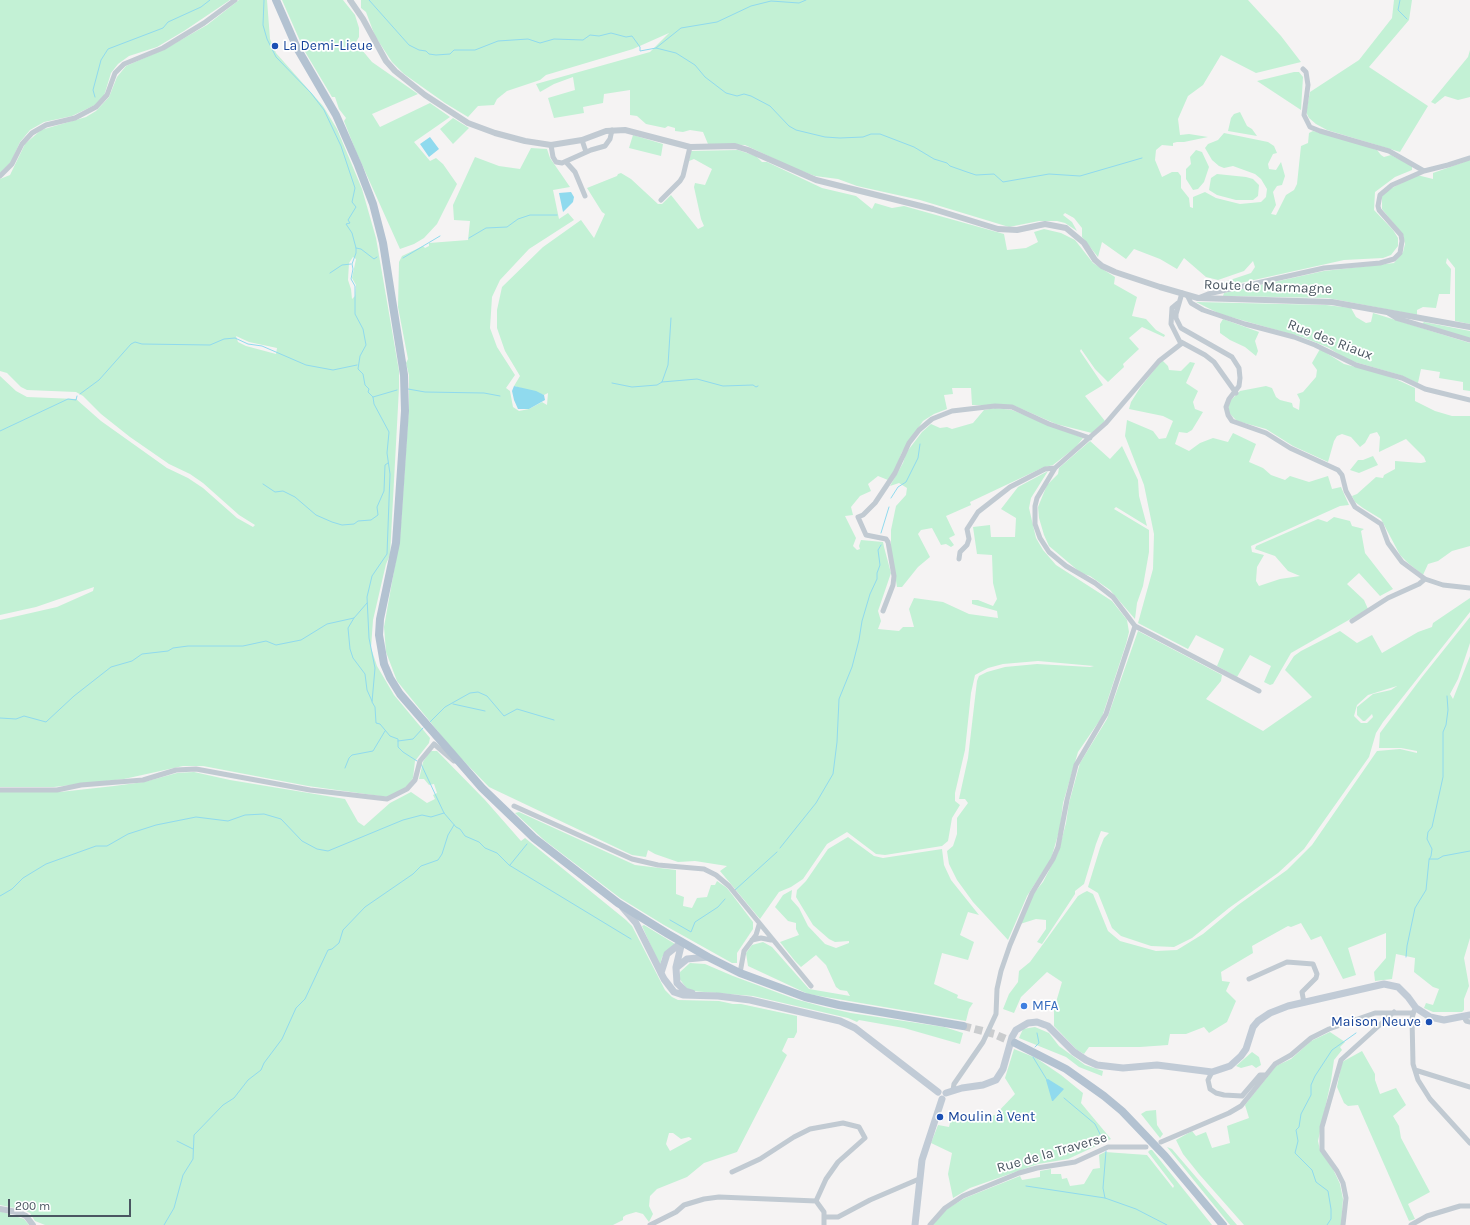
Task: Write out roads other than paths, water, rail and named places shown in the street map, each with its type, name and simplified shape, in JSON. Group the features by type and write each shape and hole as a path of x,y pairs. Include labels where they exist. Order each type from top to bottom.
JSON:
{"main road":[{"path":"276,0 297,48 336,115 373,204 383,243 404,376 405,411 396,543 380,618 380,643 384,664 390,678 400,694 457,762 534,838 618,903 682,942 740,973 812,998 839,1005 963,1026"},
{"path":"618,903 636,923 661,974 674,992 683,995 718,996 750,1000 840,1021 855,1028 938,1092 939,1097 996,1080 1004,1068 1012,1037 1016,1030 1028,1023 1037,1022 1048,1026 1074,1052 1097,1065 1123,1068 1157,1065 1212,1072 1230,1066 1241,1056 1246,1049 1253,1027 1258,1021 1279,1009 1389,984 1403,991 1414,1009 1434,1018 1444,1020 1468,1018"},
{"path":"682,942 675,978 684,991 700,996"},
{"path":"661,974 666,954 682,942"},
{"path":"676,968 687,959 708,957"},
{"path":"1015,1043 1066,1069 1122,1111 1165,1156 1223,1225"},
{"path":"915,1225 922,1160 947,1094"}],"street":[{"path":"0,176 12,164 22,144 32,133 46,125 75,118 96,107 107,95 115,73 124,64 163,48 204,23 235,0"},
{"path":"350,0 363,19 386,61 395,72 425,95 468,124 525,141 551,145 582,140 612,130"},
{"path":"1304,69 1306,72 1308,85 1304,115 1310,127 1389,151 1424,171"},
{"path":"551,145 551,152 556,162 562,163 608,144 612,130"},
{"name":"Route de Marmagne","path":"612,130 634,131 690,147 735,146 748,150 816,180 933,209 1008,231 1045,224 1066,228 1084,243 1095,260 1102,266 1115,272 1198,298 1332,302 1470,328"},
{"path":"582,140 586,152"},
{"path":"661,200 683,176 690,147"},
{"path":"1198,298 1208,294 1324,268 1380,263 1394,259 1400,253 1402,241 1401,235 1379,210 1378,206 1380,195 1392,185 1424,171 1470,158"},
{"path":"566,162 575,172 585,196"},
{"path":"1185,294 1172,308 1171,324 1181,342 1205,355 1214,362 1236,393"},
{"name":"Rue des Riaux","path":"1185,294 1191,303 1204,310 1245,324 1294,337 1315,345 1356,365 1402,378 1437,392 1470,400"},
{"path":"1178,303 1176,318 1181,328 1227,354 1235,361 1239,368 1240,378 1236,393 1229,399 1226,407 1228,415 1232,421 1266,433 1290,448 1338,470 1342,475 1346,491 1355,507 1381,524 1388,543 1396,554 1410,568 1425,579 1443,585 1470,588"},
{"path":"1387,313 1396,318 1470,340"},
{"path":"1181,342 1181,344 1159,361 1106,423 1054,468 1042,488 1035,506 1036,524 1043,545 1066,566 1095,583 1113,597 1136,626 1259,691"},
{"path":"883,611 893,585 894,576 888,542 886,539 866,535 858,517 871,508 890,483 904,452 919,430 932,419 941,414 952,411 994,406 1012,407 1049,424 1090,438"},
{"path":"959,559 960,552 967,545 969,539 967,529 978,512 1010,487 1040,472 1054,468"},
{"path":"1352,621 1388,598 1419,584 1425,579"},
{"path":"947,1094 983,1042 996,1014 1001,971 1010,945 1032,893 1053,860 1058,847 1066,800 1076,765 1106,714 1136,626"},
{"path":"432,733 434,744 457,762"},
{"path":"0,790 57,790 81,785 143,780 176,770 196,769 310,790 387,799 408,789 415,780 420,761 434,744"},
{"path":"514,806 632,859 658,865 704,869 716,875 729,886 759,925 811,986"},
{"path":"740,973 744,951 752,940 759,925"},
{"path":"752,940 767,938 773,941"},
{"path":"1249,979 1287,962 1312,964 1317,974 1316,978 1302,992 1304,1003"},
{"path":"1162,1142 1235,1109 1248,1098 1275,1064 1291,1055 1311,1038 1329,1029 1375,1013 1414,1009 1413,1064 1418,1080 1430,1100 1470,1143"},
{"path":"1343,1225 1346,1198 1345,1191 1337,1171 1322,1150 1322,1126 1341,1060 1394,1012"},
{"path":"1415,1070 1470,1087"},
{"path":"1212,1072 1208,1083 1210,1089 1216,1093 1224,1095 1242,1096 1260,1075 1266,1075"},
{"path":"732,1172 760,1159 794,1137 810,1129 842,1123 859,1127 864,1133 865,1138 838,1162 826,1180 816,1201"},
{"name":"Rue de la Traverse","path":"930,1225 945,1208 963,1196 1019,1173 1037,1168 1074,1162 1108,1147 1146,1147"},
{"path":"825,1217 838,1217 870,1200 920,1179"},
{"path":"650,1225 676,1212 684,1205 704,1199 719,1197 816,1201"},
{"path":"816,1201 824,1212 824,1225"},
{"path":"1411,1225 1427,1216 1460,1206 1470,1206"},
{"path":"0,1209 16,1212 26,1216 33,1225"}],"water":[{"path":"430,137 439,149 429,157 420,144"},
{"path":"571,192 574,197 573,202 563,212 559,193"},
{"path":"514,386 536,391 544,395 545,400 529,409 518,409 512,391"},
{"path":"1048,1079 1064,1089 1053,1101 1046,1080"}],"waterway":[{"path":"95,97 93,90 101,60 108,49 163,28 168,22 201,7 210,0"},
{"path":"264,0 263,25 267,39 276,57 311,93 324,110 341,146 355,188 352,202 356,207 348,220 350,223 346,224 352,233 356,248 356,253 352,264 353,269 351,279 355,286 355,314 363,329 366,345 360,356 358,369 363,374 365,385 369,389 368,392 373,397 374,404 389,432 387,453 390,474 387,554 372,576 367,597 369,638 375,668 372,702 375,707 376,723 380,724 390,736 398,739 398,747 417,761"},
{"path":"369,0 409,45 419,50 426,51 429,54 436,55 450,54 454,50 475,50 498,41 528,39 540,43 554,39 583,40 590,35 599,36 611,33 626,37 632,36 640,47 640,51 656,48 676,53 695,65 705,77 726,93 737,96 744,94 751,96 770,106 789,126 796,130 825,137 840,138 863,137 871,134 880,134 914,147 934,159 947,163 950,166 976,175 994,174 1003,182 1049,174 1080,176 1142,158"},
{"path":"656,48 681,28 717,22 751,6 771,1 799,3 806,0"},
{"path":"1400,0 1398,10 1407,19"},
{"path":"469,238 486,228 507,227 518,219 530,215 557,215"},
{"path":"403,258 440,236"},
{"path":"356,248 361,249 374,259 377,257"},
{"path":"330,273 342,265 351,264"},
{"path":"612,383 632,387 657,385 662,382 668,365 671,318"},
{"path":"80,394 99,380 131,344 135,342 142,344 210,345 224,339 235,338 248,344 262,346 306,365 333,370 357,365"},
{"path":"662,382 697,379 723,386 758,386"},
{"path":"408,389 425,392 484,393 500,396"},
{"path":"373,397 397,390"},
{"path":"0,431 68,399 76,400 77,396"},
{"path":"891,498 898,487 906,482 918,458 920,444"},
{"path":"263,484 275,492 283,491 295,497 316,515 342,525 354,524 358,521 371,520 378,515 377,507 384,491 385,465 388,463"},
{"path":"881,533 889,507"},
{"path":"780,848 816,803 833,774 837,742 839,699 852,667 862,621 870,594 877,579 877,573 880,565 878,550 881,545"},
{"path":"0,718 16,719 24,716 46,722 74,696 111,667 132,661 142,654 168,651 173,648 188,646 243,646 266,641 276,645 301,640 327,624 354,618 367,603"},
{"path":"354,618 348,628 350,649 353,658 365,674 367,690 372,701"},
{"path":"429,723 445,707 470,693 478,692 487,696 504,716 517,709 554,720"},
{"path":"1406,957 1415,908 1426,890 1429,860 1432,849 1427,839 1428,832 1432,827 1443,777 1443,732 1446,725 1448,710 1447,696"},
{"path":"453,704 485,711"},
{"path":"398,741 413,739 423,728"},
{"path":"345,768 349,758 352,755 373,751 385,731"},
{"path":"421,764 444,813 465,836 479,842 485,848 497,853 509,865 631,939"},
{"path":"0,896 12,889 23,878 46,864 96,846 107,846 128,834 156,825 196,817 228,821 245,815 264,814 281,819 302,841 317,849 328,851 403,820 422,815 431,817 444,813"},
{"path":"164,1225 174,1208 183,1175 193,1159 194,1135 223,1105 234,1098 248,1080 261,1070 264,1063 282,1039 296,1008 305,999 328,950 332,949 339,943 343,930 365,907 413,874 421,866 438,860 442,854 448,835 454,825"},
{"path":"510,865 527,844"},
{"path":"1429,859 1438,859 1443,856 1470,851"},
{"path":"735,890 777,852"},
{"path":"670,920 691,932 695,922 718,907 725,899"},
{"path":"1035,1047 1039,1043 1037,1033"},
{"path":"1327,1225 1331,1219 1328,1191 1316,1182 1312,1170 1295,1153 1298,1141 1296,1130 1299,1127 1301,1114 1311,1095 1311,1085 1315,1076 1332,1050 1356,1033"},
{"path":"1033,1057 1047,1080"},
{"path":"1064,1098 1095,1124 1104,1142"},
{"path":"177,1141 193,1149"},
{"path":"1105,1198 1103,1188 1106,1151"},
{"path":"1026,1186 1105,1198 1136,1209 1167,1225"}],"tunnel":[{"path":"963,1026 994,1034 1015,1043"}],"place":[{"name":"La Demi-Lieue","path":"275,46"},
{"name":"MFA","path":"1024,1006"},
{"name":"Maison Neuve","path":"1429,1022"},
{"name":"Moulin à Vent","path":"940,1117"}]}
